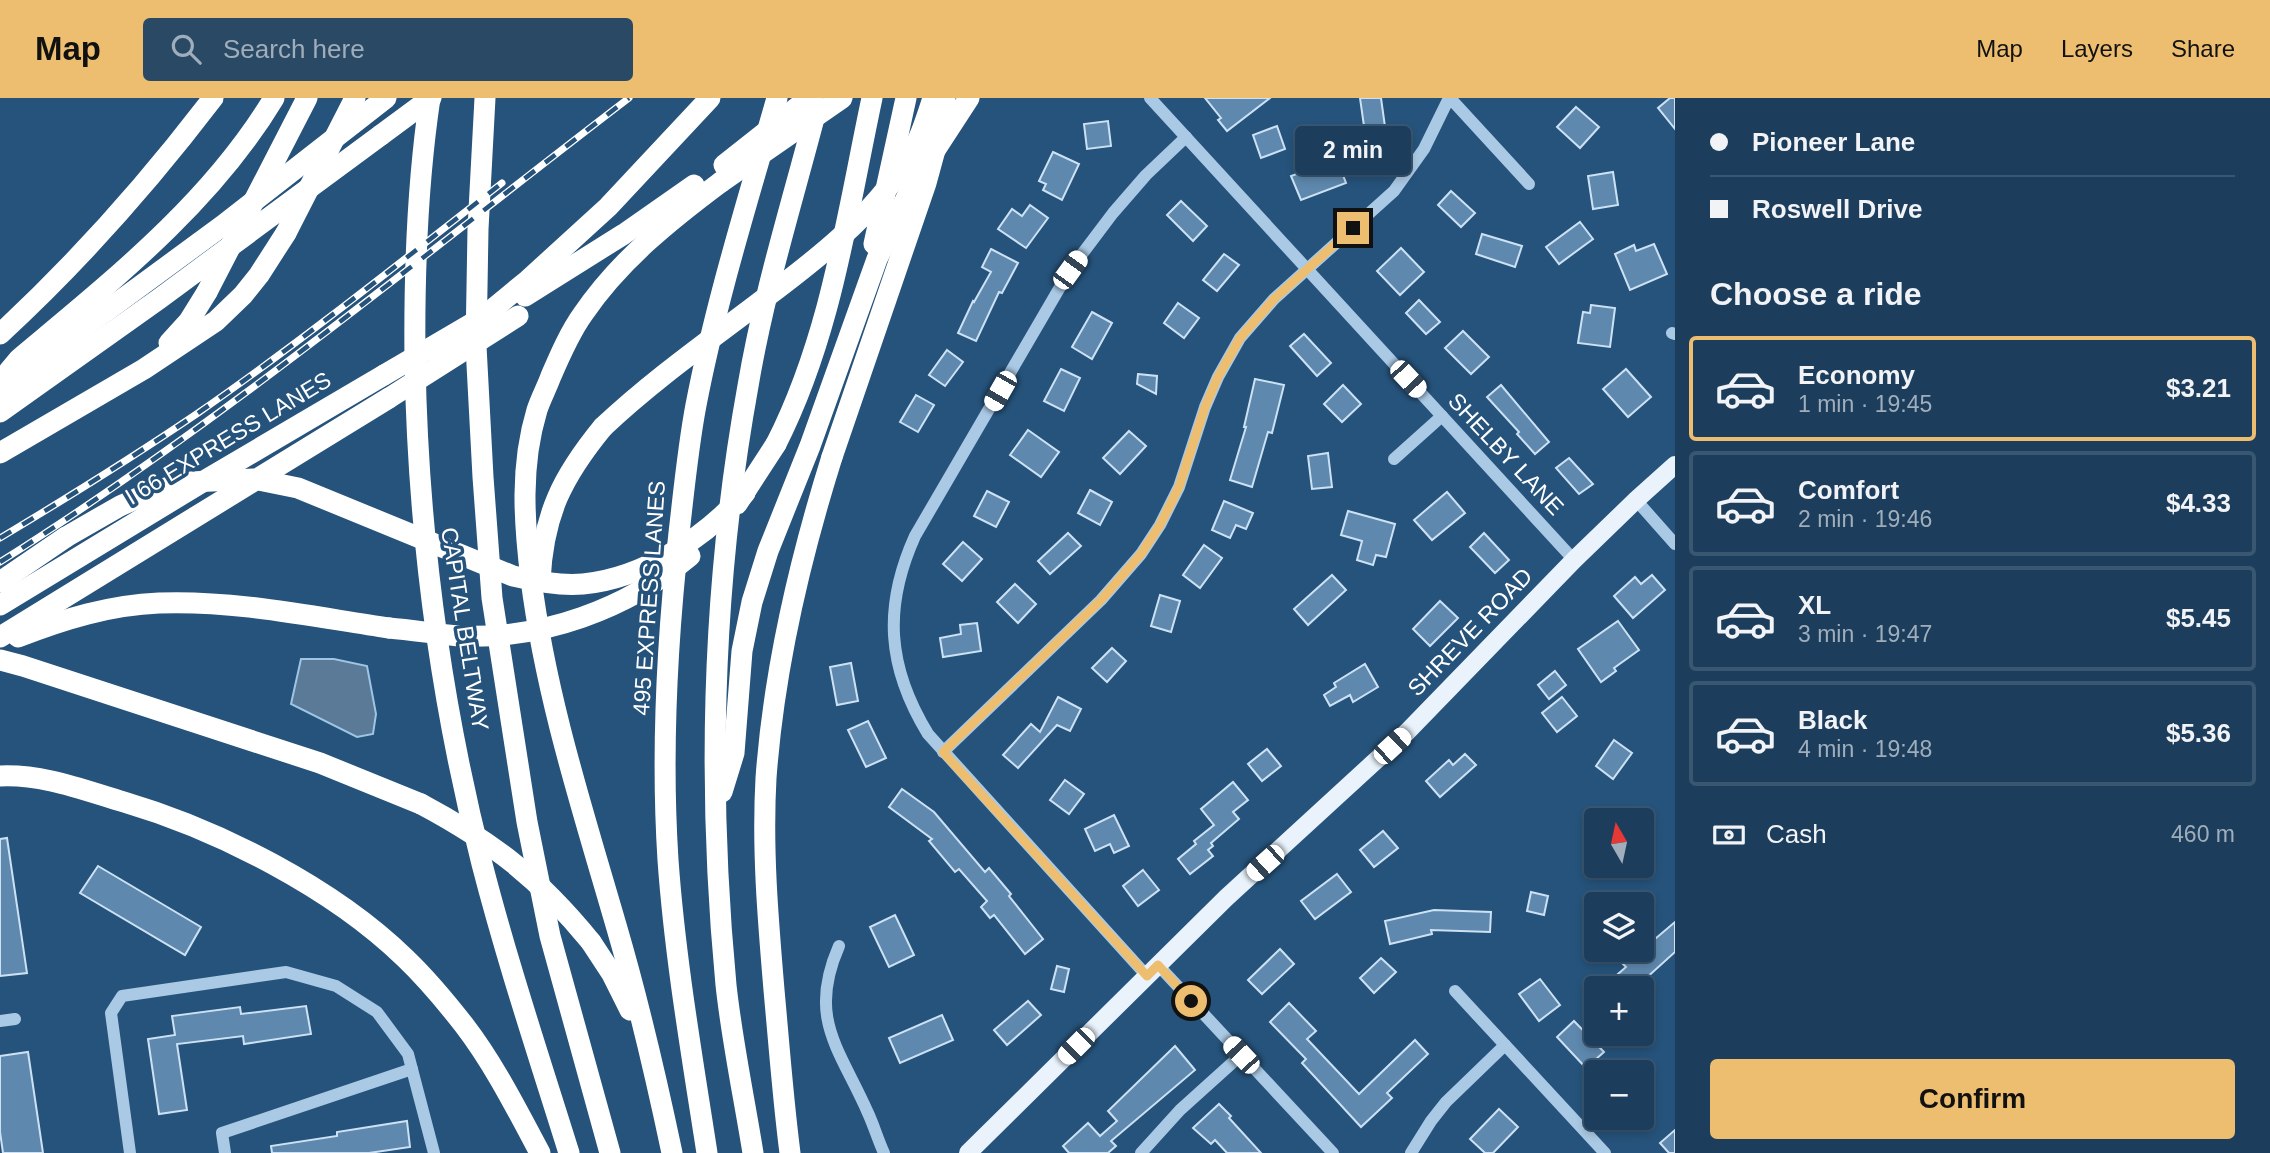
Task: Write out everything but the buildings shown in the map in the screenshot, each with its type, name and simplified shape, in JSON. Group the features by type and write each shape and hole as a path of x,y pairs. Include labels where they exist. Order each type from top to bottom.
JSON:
{"highway":[{"path":"0,334 125,208 213,98"},
{"path":"0,382 19,359 120,273 193,205 248,138 274,98"},
{"path":"104,393 172,341 189,321 207,292 307,98"},
{"path":"0,453 182,345 243,295 286,233 355,98"},
{"path":"0,412 159,299 431,98"},
{"name":"CAPITAL BELTWAY","path":"431,98 424,145 415,275 416,429 428,577 452,724 479,850 569,1153"},
{"path":"485,98 478,229 476,346 492,598 527,822 550,936 610,1153"},
{"path":"478,229 498,98"},
{"path":"518,302 710,98"},
{"name":"495 EXPRESS LANES","path":"707,1153 682,988 668,859 665,727 670,615 687,458 696,404 711,336 777,98"},
{"path":"672,1153 630,974 555,712 534,606 524,506 526,457 537,409 556,364 582,315 609,280 655,234 809,98"},
{"path":"753,1153 727,988 718,887 715,693 718,620 731,492 748,385 762,314 819,98"},
{"path":"0,637 389,398 518,302 842,98"},
{"path":"0,644 88,613 157,603 221,605 389,628 460,636 489,636 558,625 628,597 687,558 706,540 745,493 776,444 797,401 821,330 872,98"},
{"path":"854,321 906,98"},
{"path":"542,649 539,606 541,566 549,520 562,483 582,454 603,427 658,379 831,247 867,212 908,159 923,129 933,98"},
{"path":"790,1153 765,859 766,780 775,696 792,604 812,521 926,183 938,139 945,98"},
{"path":"716,811 734,753 742,651 752,603 768,551 810,446 877,259 914,184 969,98"},
{"path":"0,389 222,226 382,101"},
{"name":"I 66 EXPRESS LANES","path":"0,605 483,317 518,302"},
{"path":"0,582 66,537 120,506 153,491 201,481 254,479 281,483 513,576 538,582 583,583 603,581 662,558 717,522 745,493"},
{"path":"0,660 320,763 421,804 458,823 496,848 531,876 563,907 612,974 627,1002 659,1098"},
{"path":"0,776 39,777 174,819 246,851 326,896 404,956 432,986 466,1027 494,1070 540,1153"}],"main road":[{"name":"SHREVE ROAD","path":"968,1153 1226,898 1408,732 1574,560 1675,465"}],"street":[{"name":"SHELBY LANE","path":"1150,98 1574,560"},
{"path":"943,752 1101,600 1141,554 1160,525 1179,487 1205,407 1240,338 1306,268 1394,191 1424,149 1450,98 1529,184"},
{"path":"1186,137 1112,212 1070,270 915,536 897,584 893,636 897,663 914,712 943,752 1152,970 1241,1055 1333,1153"},
{"path":"1394,459 1442,416"},
{"path":"1636,500 1675,544"},
{"path":"839,946 825,991 826,1016 847,1073 868,1112 884,1153"},
{"path":"131,1153 111,1013 122,996 286,972 336,986 377,1012 408,1054 434,1153"},
{"path":"1455,990 1605,1153"},
{"path":"1411,1153 1446,1102 1505,1045"},
{"path":"1141,1153 1180,1110 1241,1055"},
{"path":"225,1153 222,1133 412,1069"}],"water":[{"path":"301,659 334,659 367,666 376,714 373,734 357,737 291,704"}],"railway":[{"path":"0,562 82,509 242,396 629,98"},
{"path":"0,538 124,461 237,386 502,183"}],"route":[{"path":"1191,1001 1158,965 1147,976 943,752 1101,600 1141,554 1160,525 1179,487 1205,407 1240,338 1274,299 1353,228"}]}
